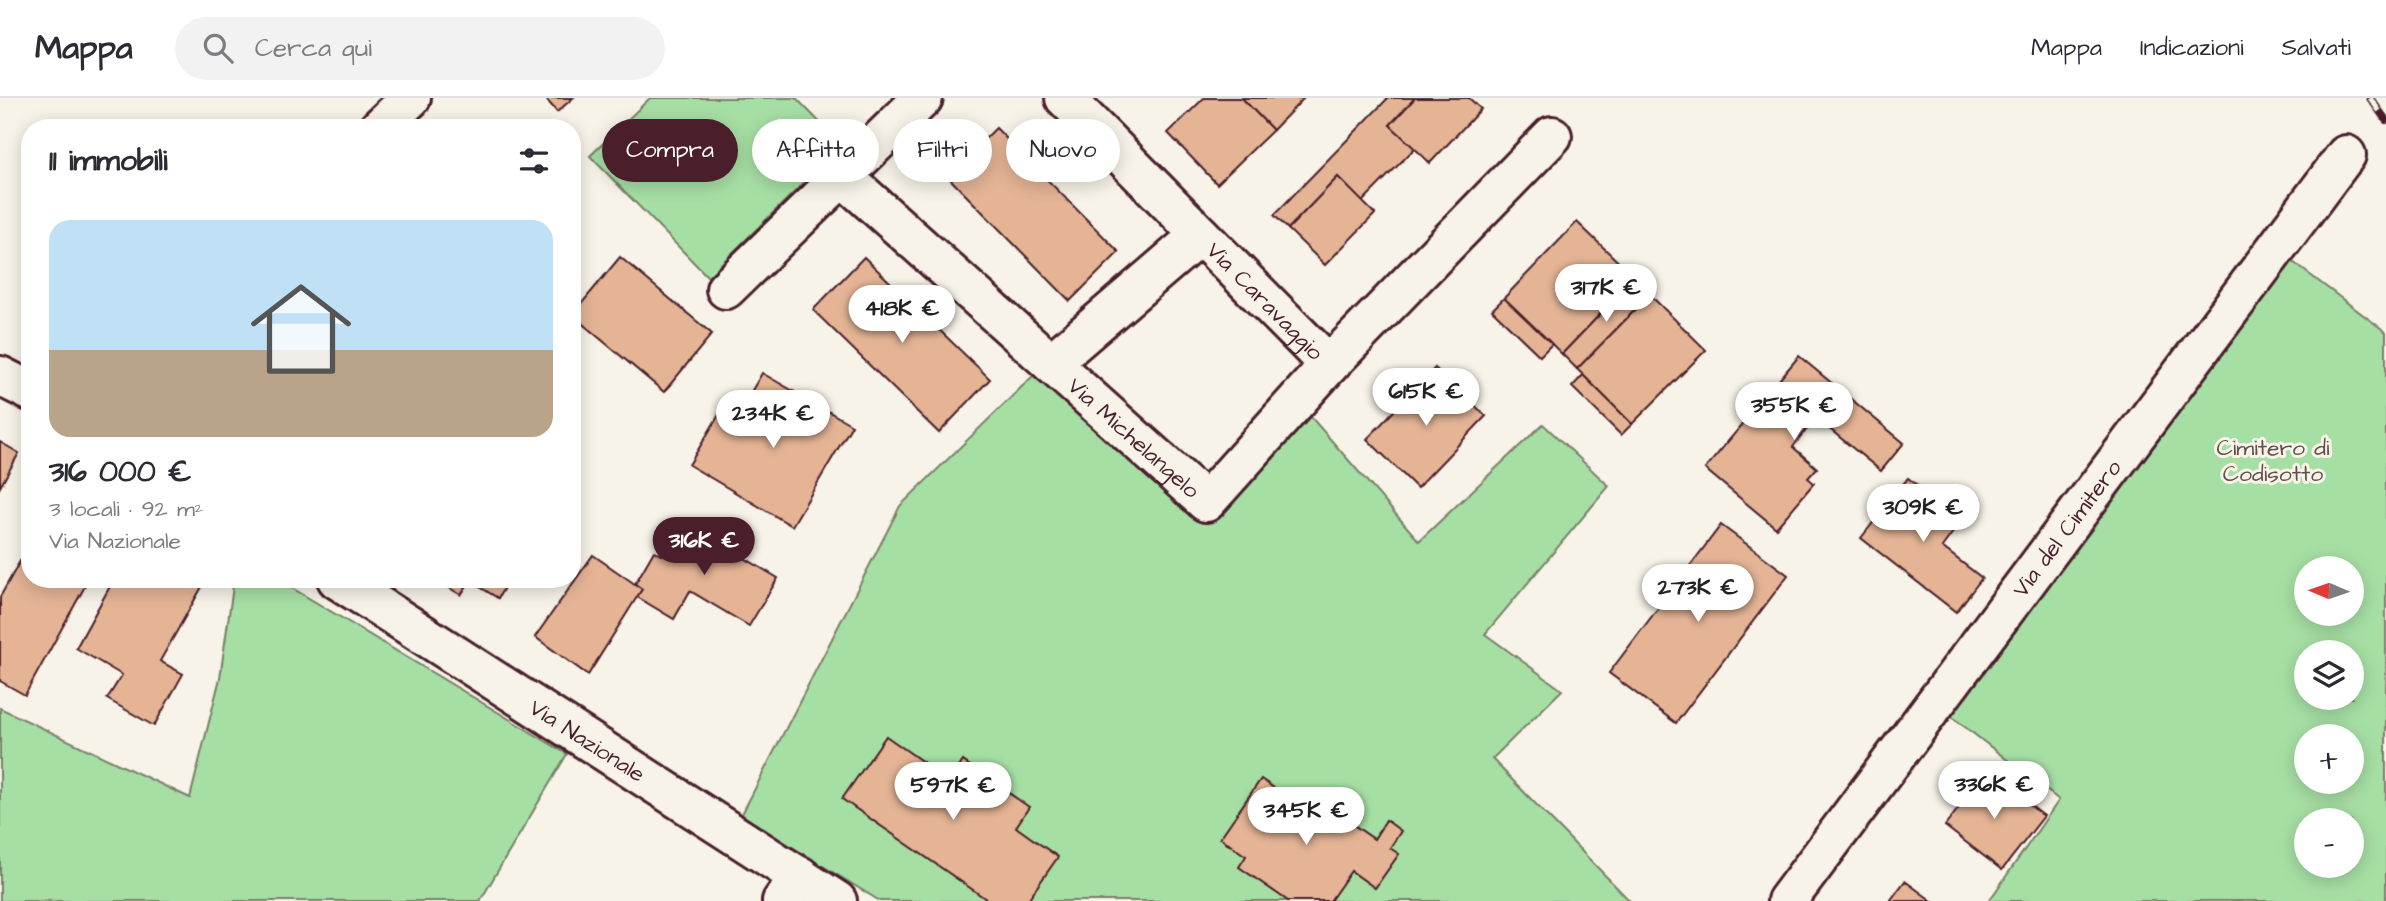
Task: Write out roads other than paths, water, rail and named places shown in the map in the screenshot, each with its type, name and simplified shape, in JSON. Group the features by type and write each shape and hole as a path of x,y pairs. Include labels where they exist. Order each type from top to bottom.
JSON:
{"street":[{"path":"389,119 411,98"},
{"path":"879,140 923,98"},
{"name":"Via Caravaggio","path":"1070,100 1329,365 1552,136"},
{"name":"Via del Cimitero","path":"1787,901 2346,155"},
{"path":"726,289 836,182"},
{"name":"Via Michelangelo","path":"849,182 1206,502 1329,365"},
{"name":"Via Michelangelo","path":"1051,363 1200,235"},
{"path":"0,376 21,386"},
{"name":"Via Nazionale","path":"350,588 791,889 837,901"}],"railway":[{"path":"2370,98 2386,120"}],"park label":[{"name":"Cimitero di Codisotto","path":"2273,460"}]}
